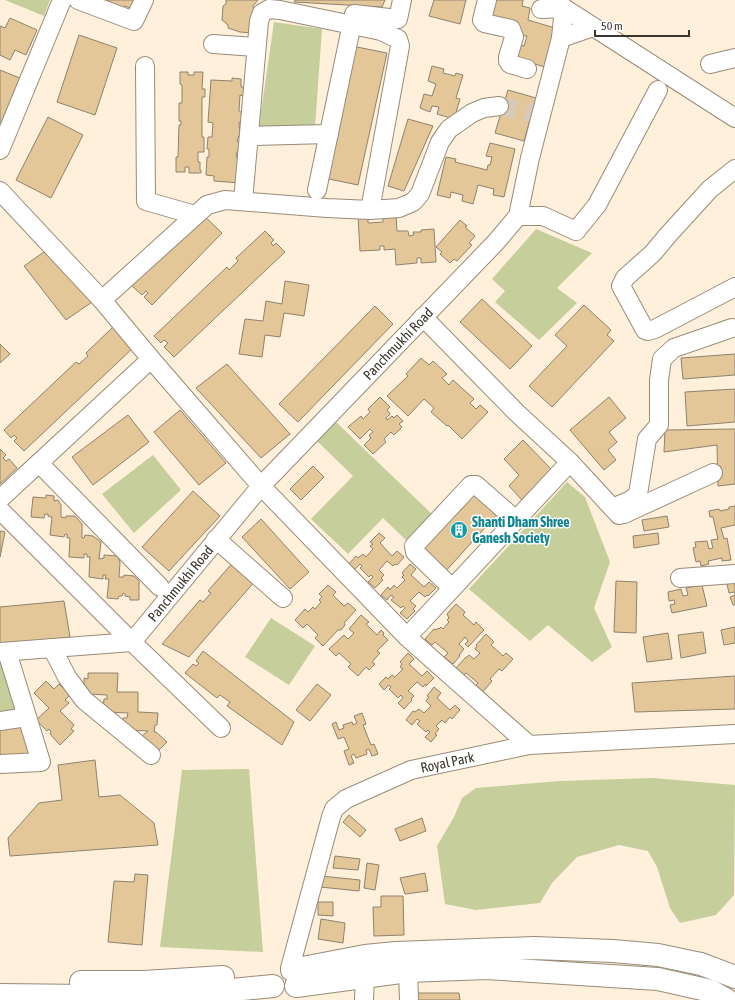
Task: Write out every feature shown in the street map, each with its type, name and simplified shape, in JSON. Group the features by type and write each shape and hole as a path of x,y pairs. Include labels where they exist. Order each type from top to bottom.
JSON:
{"main road":[{"path":"285,977 364,956 396,953 534,948 613,951 658,955 702,964 735,977"},
{"path":"0,995 72,993 144,982 365,976 408,971 486,968 658,979 719,998 735,986"},
{"path":"0,982 72,993"}],"street":[{"path":"0,150 62,0"},
{"path":"85,1 134,21 144,0"},
{"path":"317,190 354,14 398,19 402,0"},
{"path":"487,0 482,20 486,24 510,29 514,37 508,61 510,64 527,69"},
{"path":"243,201 258,21 262,13 280,5 352,25 381,31 398,39 400,46 370,210"},
{"path":"548,8 593,26 735,118"},
{"name":"Panchmukhi Road","path":"132,642 261,486 496,242 518,216 537,115 561,38 548,8"},
{"path":"561,38 593,26"},
{"path":"213,44 256,47"},
{"path":"710,64 735,58"},
{"path":"145,66 146,201 195,215"},
{"path":"518,216 543,216 576,230 598,205 658,90"},
{"path":"102,300 207,205 225,200 370,210 399,208 413,202 420,194 440,142 449,129 472,113 484,108 499,106"},
{"path":"249,136 329,134"},
{"path":"735,169 710,189 668,235 653,254 625,278 622,286 625,295 645,330 648,331 655,329 735,287"},
{"path":"0,191 102,300 151,360 261,486 408,637 528,745"},
{"path":"423,317 517,413 570,462 620,515 713,473"},
{"path":"613,508 631,500 638,494 647,439 659,425 662,359 674,348 732,328"},
{"path":"0,499 151,360"},
{"path":"39,462 160,588"},
{"path":"408,637 570,462"},
{"path":"452,588 415,552 414,546 471,485 476,485 516,520"},
{"path":"0,510 132,642 221,728"},
{"path":"216,539 283,598"},
{"path":"680,578 735,574"},
{"path":"0,764 41,762 27,717 3,652 132,642"},
{"path":"52,648 67,677 84,700 151,755"},
{"path":"0,721 27,717"},
{"name":"Royal Park","path":"285,977 331,816 334,809 346,799 411,770 528,745 735,734"},
{"path":"408,971 409,1000"},
{"path":"364,1000 365,976"}],"green space":[{"path":"5,0 50,0 44,16"},
{"path":"274,22 322,29 315,127 259,126"},
{"path":"536,229 592,253 557,288 577,303 539,340 495,302 505,291 492,279"},
{"path":"336,422 436,518 410,544 383,518 348,554 311,519 353,476 317,441"},
{"path":"153,455 181,490 134,533 102,494"},
{"path":"567,482 585,497 610,562 594,608 612,647 592,662 548,625 530,641 469,589"},
{"path":"271,618 315,646 289,685 245,657"},
{"path":"0,657 16,710 0,712"},
{"path":"249,769 263,952 160,947 182,770"},
{"path":"653,778 735,785 734,895 716,915 680,923 670,908 657,867 648,851 619,845 577,857 552,883 540,903 476,910 445,904 437,846 454,817 462,798 476,788 560,781"}],"building":[{"path":"103,0 140,0 131,8 125,6 123,12"},
{"path":"226,0 258,0 253,6 256,28 252,33 240,32 228,28 228,25 222,20 223,6 226,4"},
{"path":"295,0 385,0 382,7 294,2"},
{"path":"434,0 466,0 460,24 429,16"},
{"path":"491,0 523,0 522,6 530,8 528,20 555,28 545,67 511,57 516,44 524,46 527,36 520,35 521,29 512,28 487,20"},
{"path":"10,18 37,30 26,55 15,50 10,60 0,55 0,26 5,28"},
{"path":"79,35 117,48 95,115 57,102"},
{"path":"352,46 387,53 358,185 324,178"},
{"path":"432,66 444,69 443,73 455,76 456,73 463,75 456,98 460,99 454,119 437,114 439,107 432,106 430,112 420,108 424,94 432,96 436,84 428,81"},
{"path":"0,70 27,81 0,140"},
{"path":"180,72 188,72 188,75 194,75 194,72 203,72 202,89 205,89 205,97 202,97 202,137 204,137 204,152 198,152 198,162 200,162 201,173 189,173 189,167 185,167 185,172 176,172 179,125 181,125 181,121 179,121 179,103 182,103"},
{"path":"232,78 241,79 241,87 244,87 244,96 240,95 239,111 242,113 242,119 239,123 240,134 237,140 240,146 236,155 241,168 240,183 214,181 214,176 206,175 207,157 209,157 209,149 207,149 208,137 212,137 213,123 208,122 211,80 232,81"},
{"path":"508,90 536,98 524,141 495,133"},
{"path":"48,117 83,135 51,198 16,180"},
{"path":"408,119 433,126 404,191 388,186"},
{"path":"490,143 515,149 504,197 493,195 494,189 478,185 473,204 462,201 463,195 451,192 450,198 437,195 446,157 456,159 455,162 487,170 492,157 486,156"},
{"path":"202,214 222,233 152,305 144,297 148,293 146,291 142,295 132,286"},
{"path":"368,215 368,223 383,222 383,216 396,215 397,231 408,231 409,236 414,235 413,232 434,229 436,262 421,263 421,258 417,258 417,263 396,265 395,249 384,250 384,246 380,246 380,250 360,251 358,216"},
{"path":"460,220 475,236 469,243 472,245 457,261 454,259 450,263 440,254 442,252 436,247"},
{"path":"265,231 274,240 271,243 273,246 276,243 285,252 174,357 164,347 168,343 164,340 161,343 154,336 227,267 229,270 238,261 236,258"},
{"path":"51,247 92,302 66,320 24,266"},
{"path":"285,281 309,285 304,316 284,313 280,337 265,335 262,357 239,354 245,319 263,321 266,301 282,304"},
{"path":"482,299 532,346 510,369 460,322"},
{"path":"584,305 611,330 607,335 614,341 552,407 529,386 567,346 555,335"},
{"path":"375,306 393,324 298,422 279,404"},
{"path":"115,325 123,334 120,337 123,340 126,337 134,347 24,451 14,441 17,438 14,435 11,438 4,430 76,362 79,364 88,356 86,353"},
{"path":"0,344 10,354 0,363"},
{"path":"735,354 735,375 683,379 681,358"},
{"path":"421,358 429,365 433,361 447,374 442,378 449,385 453,380 474,399 470,403 476,409 480,405 488,412 462,439 448,425 447,426 431,412 434,408 424,399 408,416 387,396 408,376 406,374"},
{"path":"227,364 290,434 261,458 196,388"},
{"path":"735,389 735,422 687,426 685,392"},
{"path":"380,397 390,407 387,410 390,414 386,418 387,420 392,416 394,418 397,415 403,421 399,424 402,427 394,435 391,432 384,439 386,442 373,454 364,445 371,438 369,435 373,432 370,429 360,439 348,427 361,416 363,419 370,412 368,409"},
{"path":"609,397 626,418 609,432 617,442 608,450 616,460 604,470 570,430"},
{"path":"180,410 226,463 199,485 154,432"},
{"path":"128,415 149,442 93,485 72,457"},
{"path":"735,429 735,484 718,486 717,445 664,452 665,430"},
{"path":"523,440 553,471 522,500 509,486 519,475 504,459"},
{"path":"0,449 6,455 3,458 6,461 9,459 17,468 0,484"},
{"path":"313,466 324,477 301,500 290,489"},
{"name":"Shanti Dham Shree Ganesh Society","path":"473,488 500,511 444,573 417,548"},
{"path":"193,491 220,516 169,571 142,547"},
{"path":"46,495 54,496 54,501 58,500 61,505 61,517 66,518 66,516 75,516 82,524 82,538 84,538 85,535 93,536 101,542 99,559 104,558 104,555 117,556 120,562 119,577 124,577 124,575 134,576 139,581 139,600 130,600 130,597 125,596 123,593 118,599 107,598 109,579 105,579 106,575 103,575 103,579 89,577 90,557 87,557 87,554 84,554 84,558 69,557 70,538 67,538 67,534 65,534 64,537 50,535 52,517 48,516 48,514 45,514 44,518 31,517 33,497 46,498"},
{"path":"735,506 735,525 721,528 724,539 727,538 731,560 722,561 722,558 708,561 709,564 701,566 700,561 696,562 693,548 696,547 695,542 707,541 709,549 713,548 711,540 718,539 713,517 710,517 709,511 719,509 720,511"},
{"path":"667,516 669,527 644,531 642,520"},
{"path":"261,519 309,572 290,589 242,537"},
{"path":"0,531 5,532 0,557"},
{"path":"379,533 385,538 380,543 392,556 397,551 404,557 397,565 395,564 393,566 387,561 379,570 384,575 381,578 383,580 375,588 368,582 373,577 371,575 369,577 360,568 362,566 360,564 355,569 349,564 356,556 358,558 363,554 366,557 373,549 370,546 373,544 370,542"},
{"path":"658,533 659,544 634,548 633,536"},
{"path":"235,560 256,580 189,657 162,644 200,600 203,602 211,593 208,591"},
{"path":"410,564 416,569 411,575 424,587 429,582 436,588 425,597 419,592 410,601 416,606 413,609 415,611 407,619 400,613 405,608 403,606 401,608 391,600 394,597 391,595 387,600 381,595 388,587 390,590 394,585 397,588 405,580 402,577 404,575 402,573"},
{"path":"616,581 637,582 636,633 614,632"},
{"path":"735,582 735,594 734,592 729,593 727,584"},
{"path":"328,585 336,592 333,595 344,606 348,603 356,610 344,623 345,625 341,630 338,630 323,646 315,638 318,635 307,624 303,628 295,620 305,609 308,612 313,607 315,609 321,602 319,600 322,597 319,594"},
{"path":"702,585 707,606 672,613 670,605 675,604 674,600 669,601 668,592 681,589 683,596 688,595 686,588"},
{"path":"735,595 735,605 733,605 730,597"},
{"path":"64,601 70,637 0,646 0,607"},
{"path":"456,604 465,612 463,615 474,625 476,622 484,630 468,647 465,644 468,641 465,637 459,644 464,649 453,664 444,657 448,653 435,642 432,645 425,639 434,629 436,630 441,627 443,629 449,622 447,620 449,618 447,614"},
{"path":"361,615 369,622 366,624 377,635 381,630 384,633 383,635 388,640 377,651 380,653 372,662 375,664 369,670 366,667 358,676 348,667 351,664 339,653 336,656 329,649 344,635 348,639 354,633 349,629"},
{"path":"735,627 735,643 724,645 721,630"},
{"path":"703,632 706,653 681,658 678,635"},
{"path":"668,633 672,659 647,662 643,637"},
{"path":"486,634 494,642 491,645 503,656 506,653 513,659 502,671 499,669 490,679 492,681 481,694 474,687 478,683 466,673 463,676 455,669 469,655 474,659 480,653 475,649 477,646 476,645"},
{"path":"203,651 294,722 282,745 227,706 230,702 220,695 217,698 185,673 193,664 196,666 199,663 196,661"},
{"path":"408,653 414,659 409,664 422,676 427,671 434,678 423,687 417,682 408,691 414,696 404,709 398,703 403,698 401,695 398,698 389,689 391,687 389,685 384,690 379,684 386,677 388,679 392,675 395,677 403,669 400,667 402,664 400,662"},
{"path":"88,673 118,673 117,692 138,692 138,712 158,713 157,725 155,725 154,732 156,732 167,742 157,752 142,736 148,731 126,730 122,728 123,718 127,718 128,713 107,712 103,709 104,699 107,699 107,695 88,694 88,690 84,690 84,678 88,679"},
{"path":"735,676 735,709 635,712 632,683"},
{"path":"46,681 54,689 59,684 70,695 65,700 69,703 60,711 74,725 71,729 74,731 60,745 50,734 51,732 49,729 47,731 36,720 49,708 34,693"},
{"path":"317,684 331,695 310,721 296,710"},
{"path":"434,687 441,693 437,698 450,710 455,705 460,710 452,719 450,717 445,723 442,720 436,726 439,729 435,734 437,735 431,742 425,737 430,732 428,730 426,732 417,724 420,721 417,719 412,725 406,720 413,711 415,712 419,709 424,713 431,706 426,701 429,697 427,696"},
{"path":"362,713 366,724 363,725 371,745 374,744 378,754 372,756 369,749 366,750 367,754 356,758 354,754 351,756 354,763 349,765 344,751 349,749 344,737 338,739 332,724 336,722 339,730 344,728 343,725 352,722 353,725 357,723 354,716"},
{"path":"27,726 29,755 0,758 0,728"},
{"path":"95,760 99,797 120,795 154,823 158,845 10,856 8,838 39,803 62,800 58,765"},
{"path":"349,815 366,830 360,837 343,822"},
{"path":"422,818 426,831 400,841 395,829"},
{"path":"335,856 360,859 358,870 333,868"},
{"path":"367,863 379,865 375,890 364,888"},
{"path":"425,873 428,891 405,894 400,878"},
{"path":"135,874 148,875 142,945 108,942 114,881 134,882"},
{"path":"321,876 360,880 359,891 320,887"},
{"path":"381,896 403,896 404,935 374,936 373,907 381,907"},
{"path":"318,902 333,902 333,916 318,915"},
{"path":"321,919 345,923 343,943 318,939"},
{"path":"417,993 459,993 460,1000 417,1000"}],"tunnel":[{"path":"499,106 534,114"}],"place":[{"name":"Shanti Dham Shree Ganesh Society","path":"459,530"}]}
